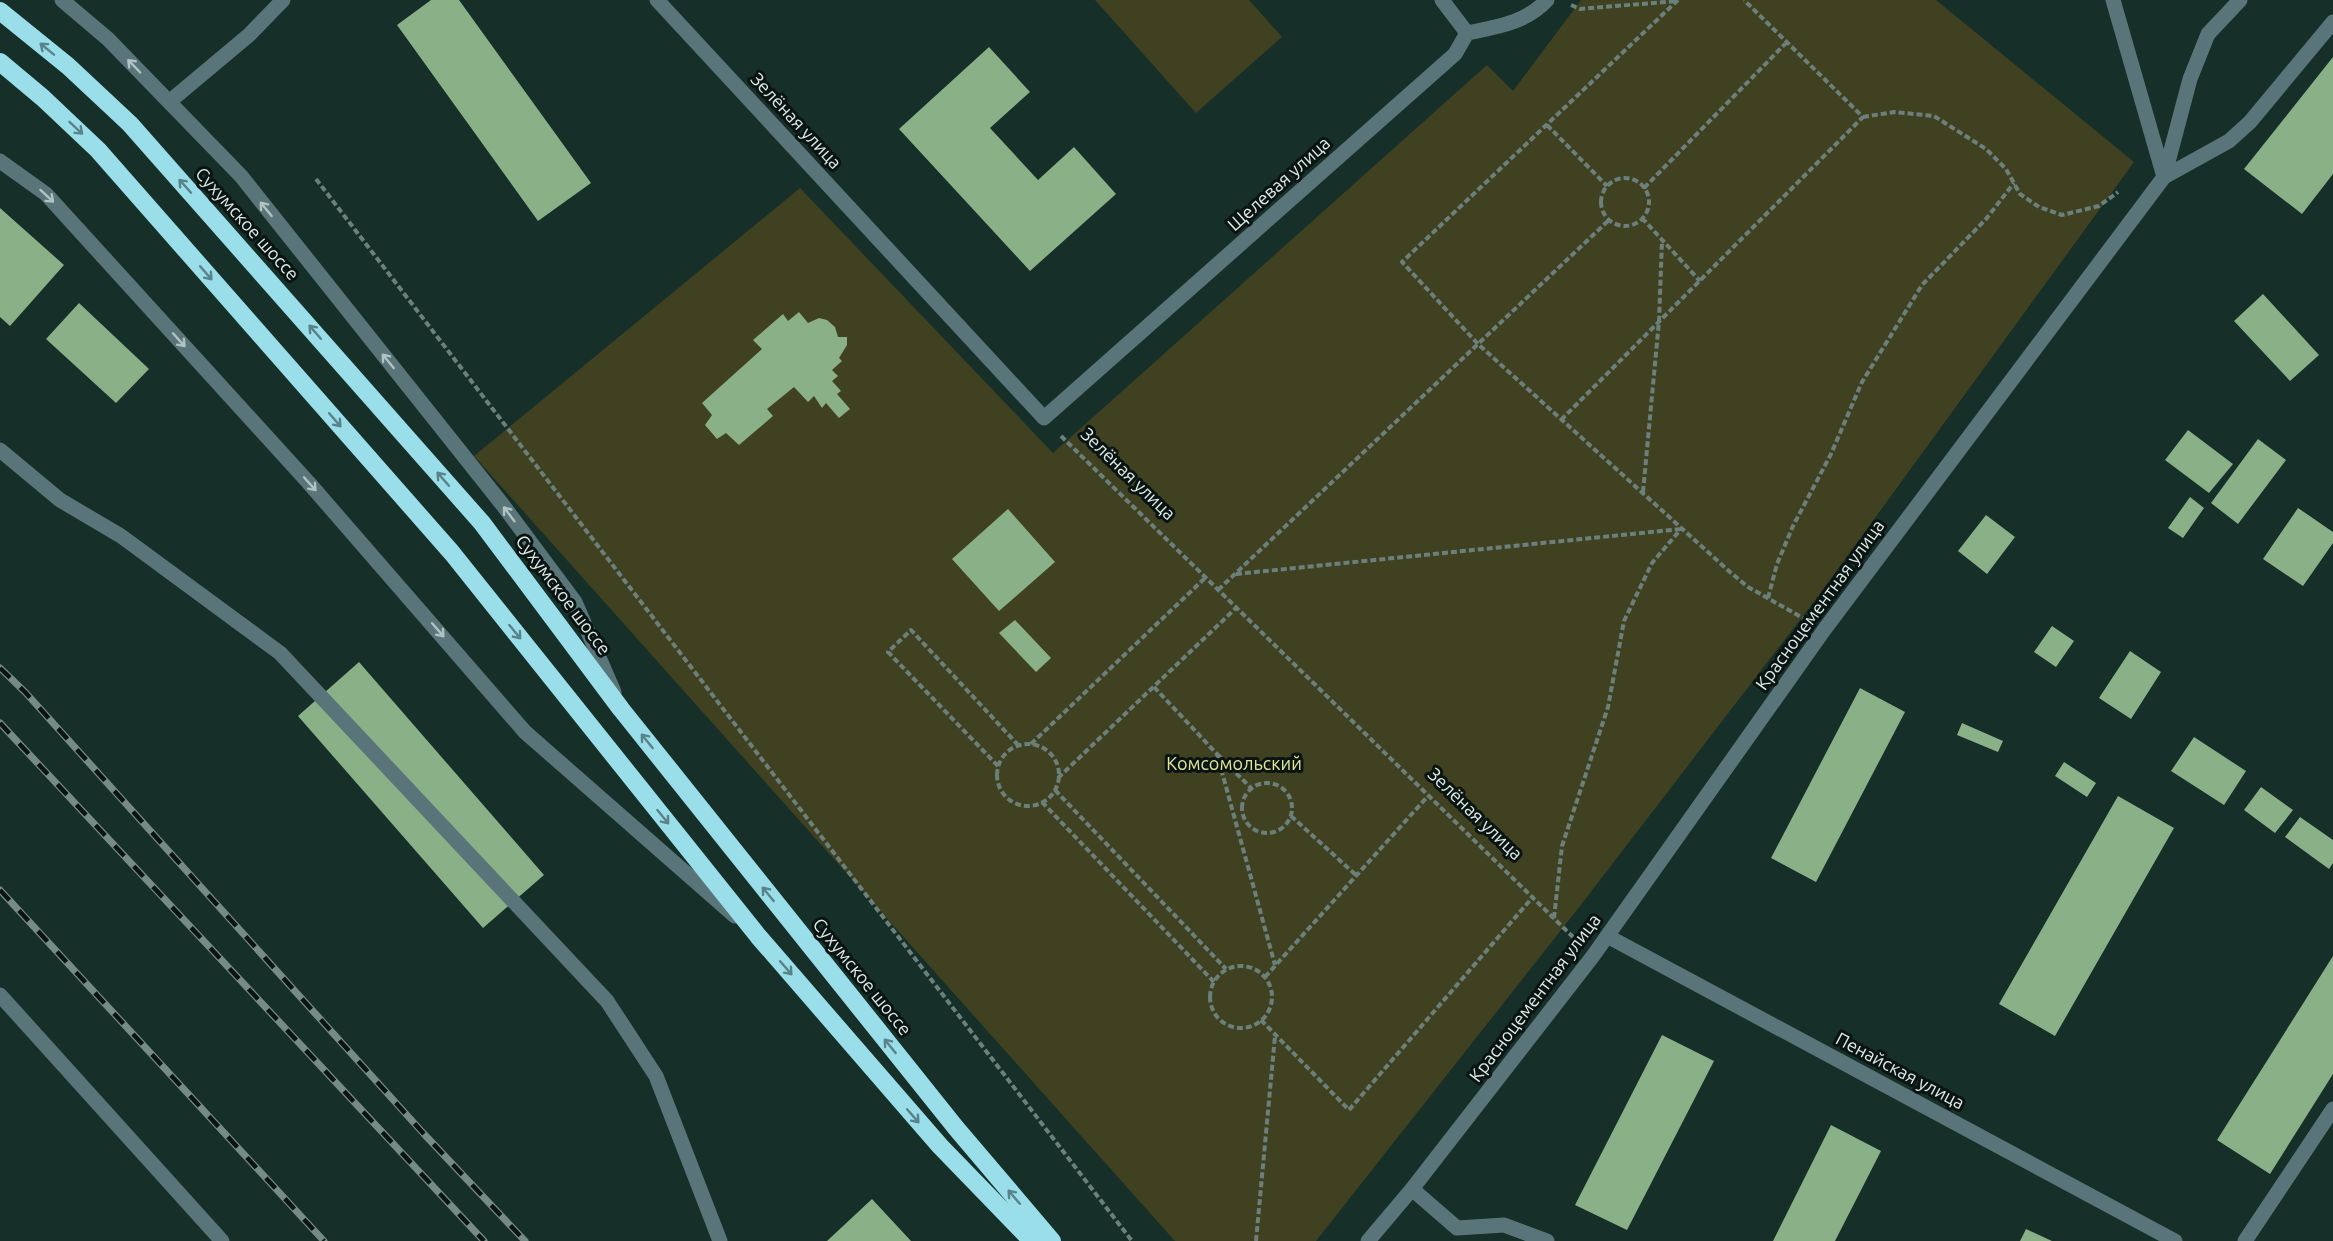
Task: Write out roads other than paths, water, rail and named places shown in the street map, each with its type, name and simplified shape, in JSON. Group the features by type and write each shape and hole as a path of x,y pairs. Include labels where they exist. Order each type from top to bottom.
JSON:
{"highway":[{"name":"Сухумское шоссе","path":"0,11 68,66 130,124 482,523 621,709 956,1128 1052,1241"},
{"path":"0,62 43,98 98,150 452,553 758,936 940,1146 1032,1241"}],"street":[{"path":"62,0 108,39 241,176 502,504 575,602 621,709"},
{"path":"169,102 249,35 283,0"},
{"name":"Зелёная улица","path":"657,0 1044,418"},
{"path":"1442,0 1467,33 1508,25 1537,10 1547,0"},
{"path":"2113,0 2164,177"},
{"path":"2164,177 2190,78 2208,34 2240,0"},
{"name":"Красноцементная улица","path":"1368,1241 1412,1189 1593,956 1824,630 2164,177 2229,141 2243,128 2333,22"},
{"name":"Щелевая улица","path":"1044,418 1455,54 1467,33"},
{"path":"0,161 46,194 308,482 525,732 758,936"},
{"path":"0,450 60,500 121,536 280,653 607,1001 656,1076 720,1241"},
{"name":"Пенайская улица","path":"1607,936 2175,1241"},
{"path":"0,995 222,1241"},
{"path":"2245,1241 2333,1109"},
{"path":"1412,1189 1457,1228 1504,1225 1547,1241"}],"railway":[{"path":"0,668 25,692 424,1134 525,1241"},
{"path":"0,723 484,1241"},
{"path":"0,890 324,1241"}],"park label":[{"name":"Комсомольский","path":"1234,764"}]}
